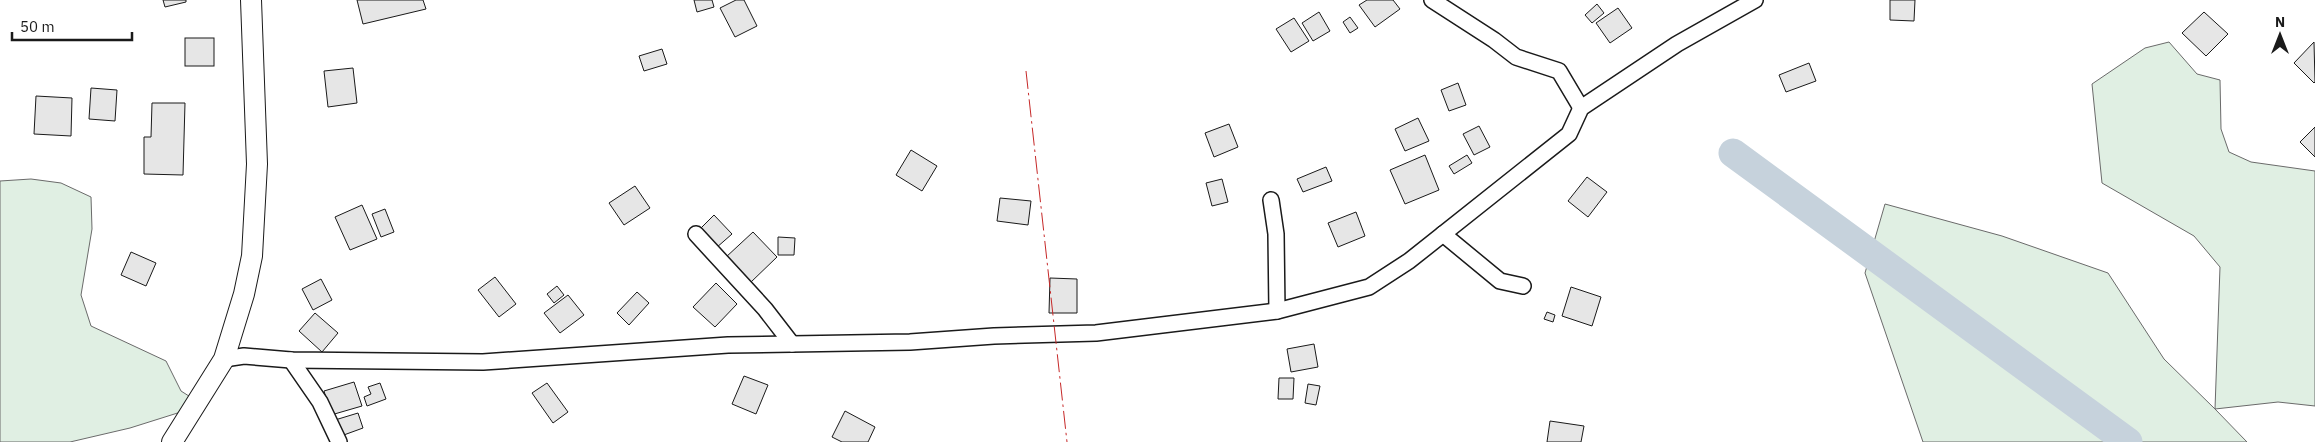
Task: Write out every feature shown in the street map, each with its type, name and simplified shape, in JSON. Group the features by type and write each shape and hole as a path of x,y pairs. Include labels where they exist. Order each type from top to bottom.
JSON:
{"main road":[{"path":"172,442 224,359 246,284 252,256 257,164 251,0"}],"street":[{"path":"1432,0 1494,40 1516,57 1559,71 1581,108"},
{"path":"224,359 244,356 291,360 483,362 728,345 910,342 994,336 1096,333 1277,311 1368,287 1408,261 1569,134 1581,108 1677,44 1755,0"},
{"path":"1271,200 1276,234 1277,311"},
{"path":"696,234 765,310 792,344"},
{"path":"1443,234 1500,281 1523,286"},
{"path":"291,360 320,402 339,442"}],"green space":[{"path":"2169,42 2197,74 2220,80 2221,129 2229,152 2251,162 2315,171 2315,406 2278,402 2215,409 2220,267 2194,236 2102,183 2092,84 2145,48"},
{"path":"31,179 61,183 91,197 92,229 81,295 91,326 166,361 181,391 203,405 130,428 70,442 0,442 0,181"},
{"path":"1885,204 2002,236 2108,273 2164,359 2247,442 1923,442 1865,273"}],"building":[{"path":"163,0 186,0 186,2 165,7"},
{"path":"357,0 423,0 426,9 363,24"},
{"path":"694,0 712,0 714,7 697,12"},
{"path":"736,0 744,0 757,26 735,37 720,8"},
{"path":"1367,0 1393,0 1400,9 1375,27 1359,5"},
{"path":"1890,0 1915,0 1914,21 1890,20"},
{"path":"1597,4 1604,13 1592,23 1585,15"},
{"path":"1618,8 1632,28 1610,43 1596,23"},
{"path":"1319,12 1330,31 1313,41 1302,23"},
{"path":"2204,12 2228,34 2206,56 2182,33"},
{"path":"1350,17 1358,28 1350,33 1343,22"},
{"path":"1294,18 1309,41 1291,52 1276,29"},
{"path":"185,38 214,38 214,66 185,66"},
{"path":"2314,42 2315,82 2314,83 2294,63"},
{"path":"662,49 667,64 644,71 639,56"},
{"path":"1809,63 1816,81 1786,92 1779,75"},
{"path":"353,68 357,103 328,107 324,71"},
{"path":"1458,83 1466,105 1449,111 1441,90"},
{"path":"91,88 117,90 115,121 89,119"},
{"path":"36,96 72,98 71,136 34,134"},
{"path":"152,103 185,103 183,175 144,174 144,137 151,137"},
{"path":"1418,118 1429,141 1405,151 1395,129"},
{"path":"1229,124 1238,147 1214,157 1205,133"},
{"path":"1479,126 1490,147 1474,155 1463,134"},
{"path":"2315,127 2315,157 2300,142"},
{"path":"911,150 937,166 922,191 896,175"},
{"path":"1425,155 1439,190 1405,204 1390,170"},
{"path":"1467,155 1472,163 1454,174 1449,166"},
{"path":"1326,167 1332,181 1303,192 1297,179"},
{"path":"1587,177 1607,192 1588,217 1568,201"},
{"path":"1222,179 1228,202 1212,206 1206,183"},
{"path":"635,186 650,208 624,225 609,203"},
{"path":"1000,198 1031,201 1028,225 997,221"},
{"path":"362,205 377,239 350,250 335,217"},
{"path":"385,209 394,232 381,237 372,214"},
{"path":"1356,212 1365,236 1338,247 1328,223"},
{"path":"714,215 732,234 716,248 699,230"},
{"path":"753,232 777,257 750,283 725,258"},
{"path":"778,237 795,238 794,255 778,255"},
{"path":"131,252 156,263 146,286 121,275"},
{"path":"495,277 516,304 499,317 478,290"},
{"path":"1050,278 1077,279 1077,313 1049,313"},
{"path":"321,279 332,300 313,310 302,289"},
{"path":"716,283 737,304 715,327 693,307"},
{"path":"557,286 564,295 554,303 547,294"},
{"path":"1571,287 1601,297 1592,326 1562,316"},
{"path":"637,292 649,303 629,325 617,313"},
{"path":"568,295 584,315 560,333 544,313"},
{"path":"1547,312 1555,315 1553,322 1544,319"},
{"path":"315,313 338,333 322,352 299,331"},
{"path":"1314,344 1318,367 1291,372 1287,349"},
{"path":"744,376 768,385 756,414 732,404"},
{"path":"1279,378 1294,378 1293,399 1278,399"},
{"path":"354,382 362,406 331,415 324,391"},
{"path":"380,383 386,399 367,406 364,397 371,394 368,387"},
{"path":"547,383 568,412 553,423 532,393"},
{"path":"1308,384 1320,386 1316,405 1305,403"},
{"path":"845,411 875,427 868,442 842,442 832,437"},
{"path":"358,413 363,428 341,436 335,420"},
{"path":"1550,421 1584,426 1581,442 1547,442"}],"waterway":[{"path":"1733,153 2128,442"}],"power":[{"path":"1026,71 1067,442"}]}
